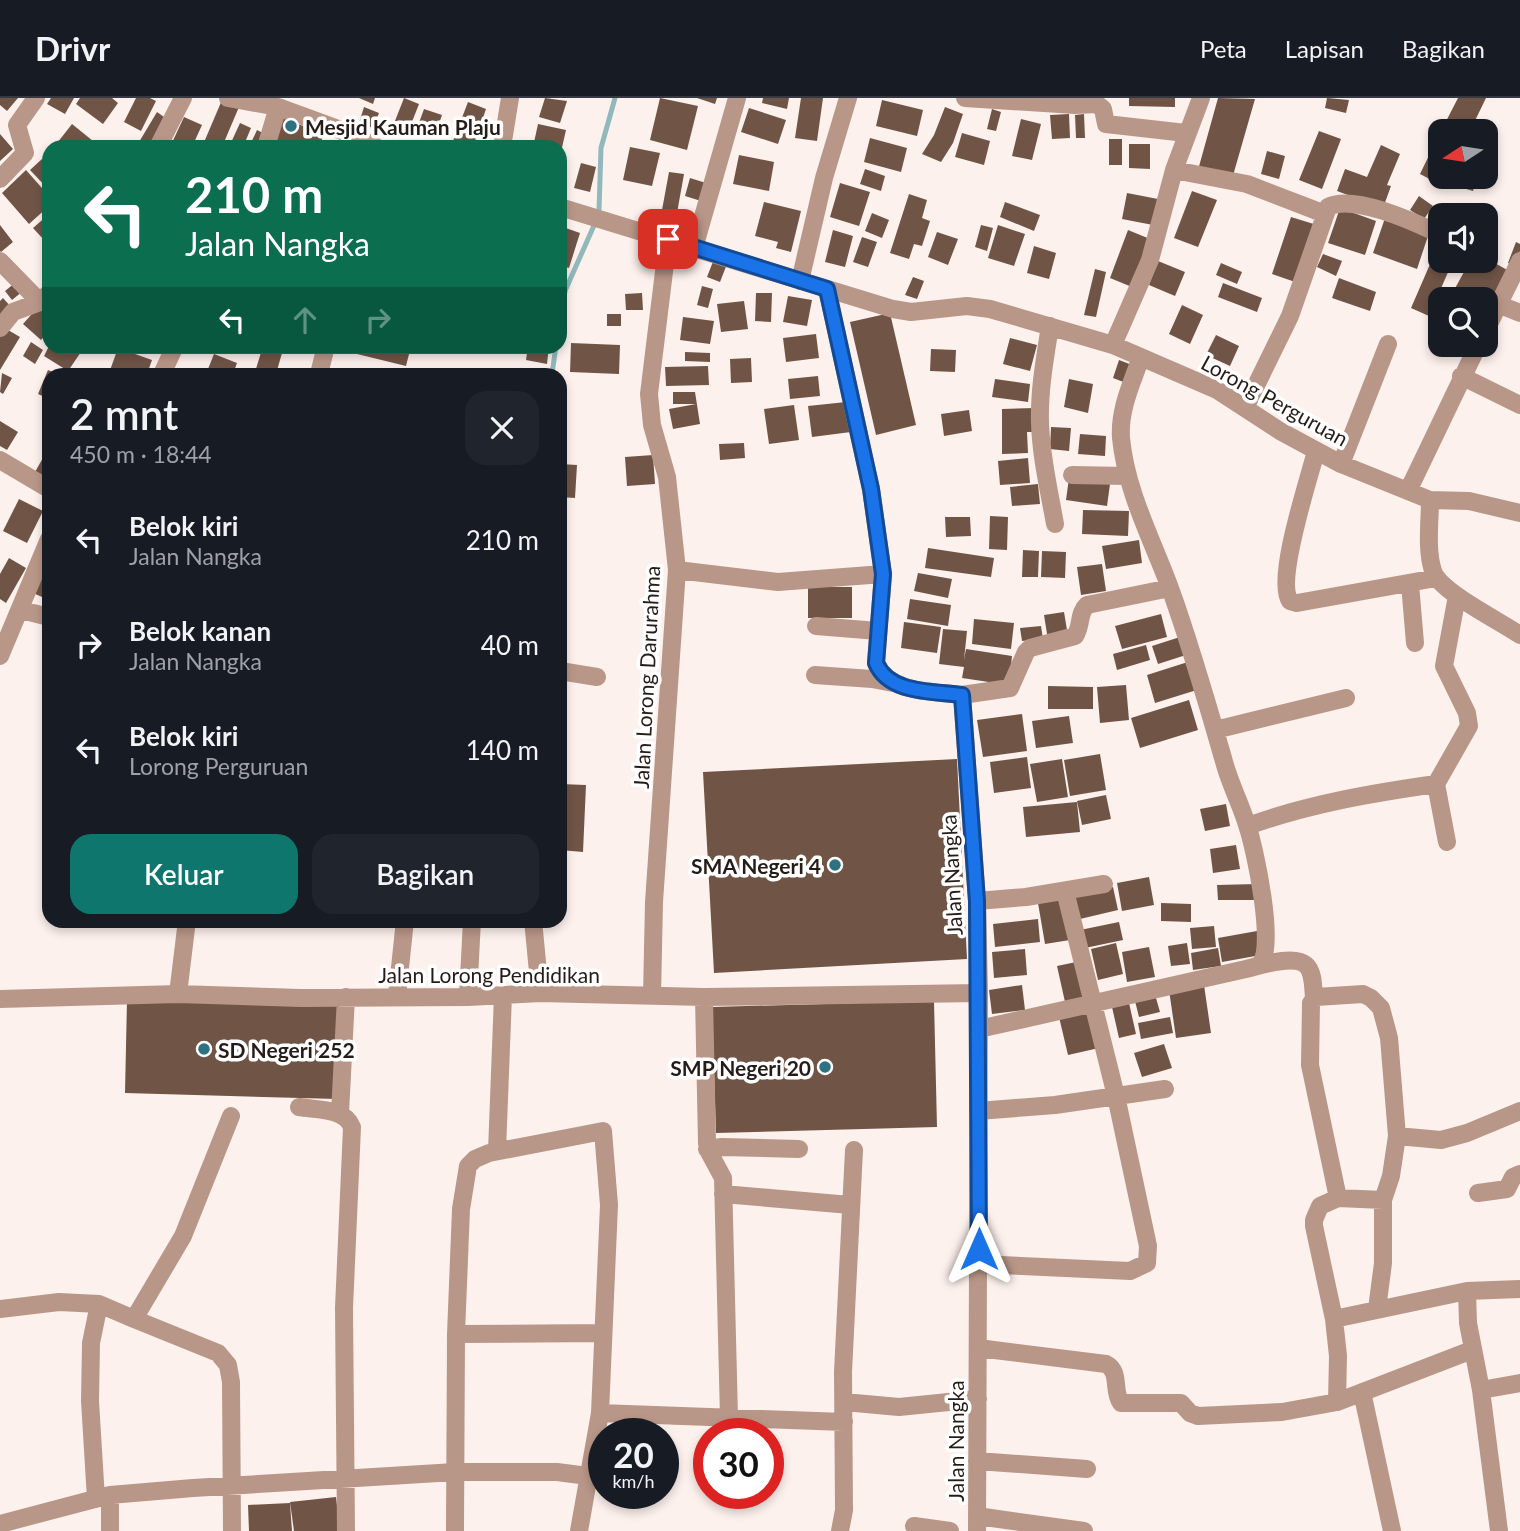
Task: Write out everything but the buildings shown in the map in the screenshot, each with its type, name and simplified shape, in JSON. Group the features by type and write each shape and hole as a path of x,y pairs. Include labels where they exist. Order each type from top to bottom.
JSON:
{"street":[{"path":"0,179 25,153 17,125 36,98"},
{"path":"162,140 183,98"},
{"path":"228,98 278,107 361,140"},
{"path":"503,140 510,98"},
{"path":"694,248 737,98"},
{"path":"800,281 824,178 848,98"},
{"path":"965,98 1097,104 1103,109 1107,124 1186,133"},
{"path":"1113,345 1150,260 1174,170 1201,98"},
{"path":"268,140 278,107"},
{"path":"1174,170 1247,184 1325,214"},
{"path":"1245,408 1290,316 1325,214 1331,205 1347,203 1392,214 1428,229"},
{"name":"Lorong Perguruan","path":"567,209 800,281 911,312 978,307 1113,345 1217,390 1341,464 1430,500"},
{"name":"Jalan Lorong Darurahma","path":"652,996 654,902 677,570 667,477 649,411 653,354 668,239"},
{"path":"0,261 42,296"},
{"path":"1498,309 1520,261"},
{"path":"827,289 871,489 883,574 876,663 880,673 894,683"},
{"path":"0,328 13,312 42,299"},
{"path":"1500,305 1520,313"},
{"path":"1050,326 1040,422 1043,465 1055,524"},
{"path":"1341,464 1388,344"},
{"path":"1141,356 1120,423 1127,476 1170,589 1229,776 1248,826 1264,909 1266,949 1265,958 1260,964"},
{"path":"1408,491 1471,357"},
{"path":"1461,376 1520,405"},
{"path":"1316,451 1289,555 1286,592 1288,599 1297,603 1436,578"},
{"path":"0,460 42,485"},
{"path":"1072,475 1127,476"},
{"path":"1520,513 1469,501 1430,500 1430,556 1436,578 1457,596 1520,635"},
{"path":"0,656 42,557"},
{"path":"677,570 778,582 883,574"},
{"path":"1410,584 1415,643"},
{"path":"816,675 894,683 912,689 962,695 1010,688 1026,652 1030,648 1075,636 1083,608 1087,605 1170,589"},
{"path":"1447,842 1436,784 1469,726 1467,713 1444,666 1457,596"},
{"path":"21,610 42,615"},
{"path":"816,626 878,631"},
{"path":"567,672 597,677"},
{"name":"Jalan Nangka","path":"962,695 977,901 979,993 977,1523"},
{"path":"1215,730 1346,698"},
{"path":"1248,826 1281,814 1380,792 1436,784"},
{"path":"977,901 1104,884"},
{"path":"979,1264 1130,1271 1147,1263 1148,1246 1116,1096 1065,891"},
{"path":"178,994 186,928"},
{"path":"397,996 404,928"},
{"path":"468,997 472,928"},
{"path":"534,928 540,993"},
{"path":"979,1029 1260,964 1286,961 1306,965 1311,973 1314,998 1310,1065 1338,1198"},
{"name":"Jalan Lorong Pendidikan","path":"0,999 178,994 301,998 468,997 540,993 704,997 979,993"},
{"path":"1314,998 1363,994 1371,998 1381,1008 1389,1038 1397,1136 1391,1176 1383,1200 1383,1262 1377,1309"},
{"path":"497,1151 503,995"},
{"path":"340,1114 346,997"},
{"path":"704,997 707,1149 721,1171 723,1194 729,1417"},
{"path":"978,1111 1055,1105 1165,1089"},
{"path":"299,1107 340,1114 350,1121 353,1133 344,1308 346,1531"},
{"path":"1397,1136 1441,1140 1467,1133 1520,1111"},
{"path":"134,1319 183,1236 231,1116"},
{"path":"455,1531 456,1334 461,1209 466,1171 475,1159 497,1151 603,1131 609,1205 599,1418"},
{"path":"707,1149 799,1149"},
{"path":"840,1531 844,1510 843,1372 854,1150"},
{"path":"1478,1193 1507,1189 1513,1177 1520,1174"},
{"path":"723,1194 850,1205"},
{"path":"1337,1402 1338,1356 1334,1319 1314,1220 1320,1206 1338,1198 1383,1200"},
{"path":"1334,1319 1467,1291 1520,1289"},
{"path":"1467,1291 1468,1323 1481,1390 1499,1531"},
{"path":"0,1309 59,1301 99,1304 218,1353 228,1364 231,1382 232,1531"},
{"path":"99,1304 90,1343 90,1401 110,1531"},
{"path":"456,1334 603,1333"},
{"path":"978,1348 1106,1364 1112,1367 1115,1374 1116,1392 1121,1403 1181,1403 1190,1413 1198,1416 1282,1412 1337,1402 1472,1350"},
{"path":"1481,1390 1520,1383"},
{"path":"1362,1392 1392,1531"},
{"path":"844,1402 899,1407 978,1399"},
{"path":"600,1413 844,1422"},
{"path":"978,1461 1087,1469"},
{"path":"0,1524 103,1497 455,1472 557,1472 588,1476 579,1531"},
{"path":"977,1523 1084,1531"},
{"path":"914,1526 950,1531"}],"waterway":[{"path":"599,210 601,148 615,98"},
{"path":"567,286 596,221"},
{"path":"553,368 555,354"}],"place":[{"name":"Mesjid Kauman Plaju","path":"291,126"},
{"name":"SMA Negeri 4","path":"835,865"},
{"name":"SD Negeri 252","path":"204,1049"},
{"name":"SMP Negeri 20","path":"825,1067"}],"route":[{"path":"668,239 827,289 871,489 883,574 876,663 880,673 894,683 912,689 962,695 977,901 979,1249"}]}
